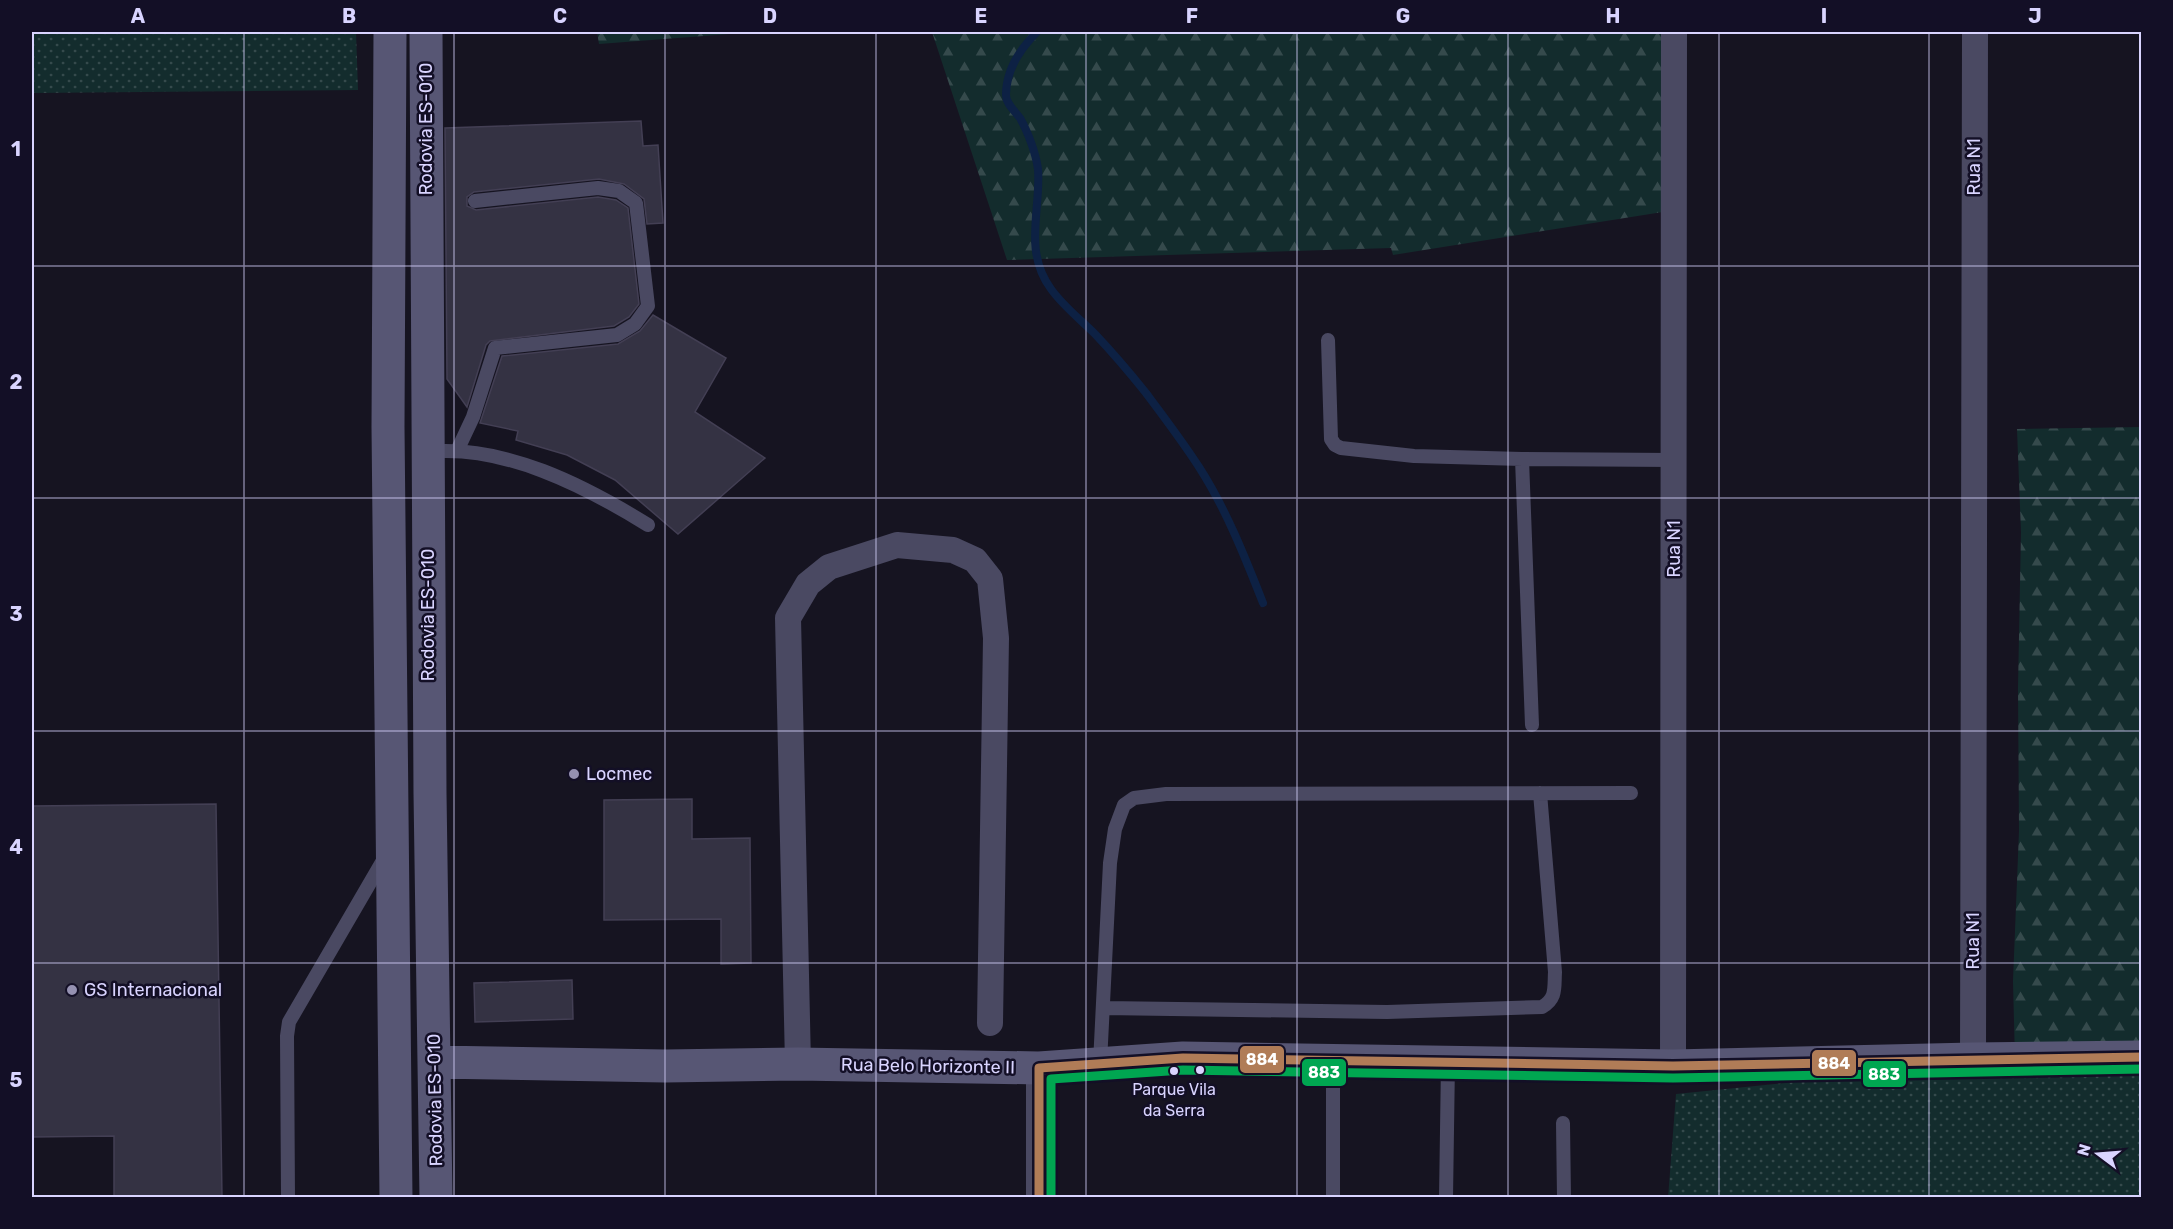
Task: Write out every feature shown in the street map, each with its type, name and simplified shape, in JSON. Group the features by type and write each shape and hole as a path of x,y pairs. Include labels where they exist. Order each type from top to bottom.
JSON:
{"main road":[{"name":"Rodovia ES-010","path":"390,32 388,427 396,1197"},
{"name":"Rodovia ES-010","path":"426,32 442,452 430,793 436,1197"},
{"name":"Rua Belo Horizonte II","path":"435,1062 1038,1068 1183,1058 1673,1066 2142,1057"}],"street":[{"name":"Rua N1","path":"1673,1066 1674,32"},
{"name":"Rua N1","path":"1973,1059 1975,32"},
{"path":"798,1064 788,618 808,584 829,567 897,545 953,550 975,560 990,579 996,638 990,1023"},
{"path":"1038,1068 1039,1197"}],"lane":[{"path":"442,452 473,417 495,348 617,335 634,324 648,306 636,203 619,191 598,188 475,201"},
{"path":"1328,340 1331,439 1335,446 1406,455 1522,459 1674,460"},
{"path":"442,452 496,458 545,471 580,486 648,525"},
{"path":"1522,459 1532,725"},
{"path":"1104,1008 1387,1011 1542,1007 1551,1002 1554,994 1555,972 1540,793"},
{"path":"1100,1064 1112,852 1115,829 1124,805 1134,798 1166,794 1631,793"},
{"path":"288,1197 287,1036 289,1022 392,844"},
{"path":"1333,1061 1333,1197"},
{"path":"1446,1197 1448,1062"},
{"path":"1563,1123 1564,1197"}],"green space":[{"path":"32,32 356,32 358,90 32,93"},
{"path":"597,32 756,32 599,44"},
{"path":"932,32 1661,32 1669,211 1393,255 1391,248 1007,260"},
{"path":"2141,427 2141,1058 2015,1060 2013,981 2019,831 2018,688 2021,532 2017,429"},
{"path":"2141,1058 2141,1197 1668,1198 1676,1094 2015,1060"}],"building":[{"path":"641,121 643,146 658,145 663,223 647,224 644,199 624,184 599,179 474,192 467,197 467,206 476,210 598,197 616,200 628,208 639,304 629,317 614,326 490,341 486,345 467,407 447,379 445,128"},
{"path":"653,315 726,358 695,412 765,458 678,534 615,480 567,455 516,440 518,431 480,423 502,356 618,344 640,331"},
{"path":"692,799 692,839 750,838 751,963 721,964 721,919 604,920 604,800"},
{"path":"216,804 222,1197 114,1197 114,1136 32,1137 32,806"},
{"path":"572,980 573,1019 475,1022 474,983"}],"waterway":[{"path":"1037,32 1015,60 1008,77 1006,98 1026,130 1037,163 1035,245 1043,275 1061,301 1095,334 1134,378 1193,458 1226,516 1263,603"}],"transit line":[{"name":"884","path":"1039,1198 1039,1068 1183,1058 1673,1066 2142,1057"},
{"name":"883","path":"1051,1198 1051,1079 1183,1070 1673,1078 2142,1069"}],"place":[{"name":"Locmec","path":"574,774"},
{"name":"GS Internacional","path":"72,990"},
{"name":"Parque Vila da Serra","path":"1174,1071"}]}
